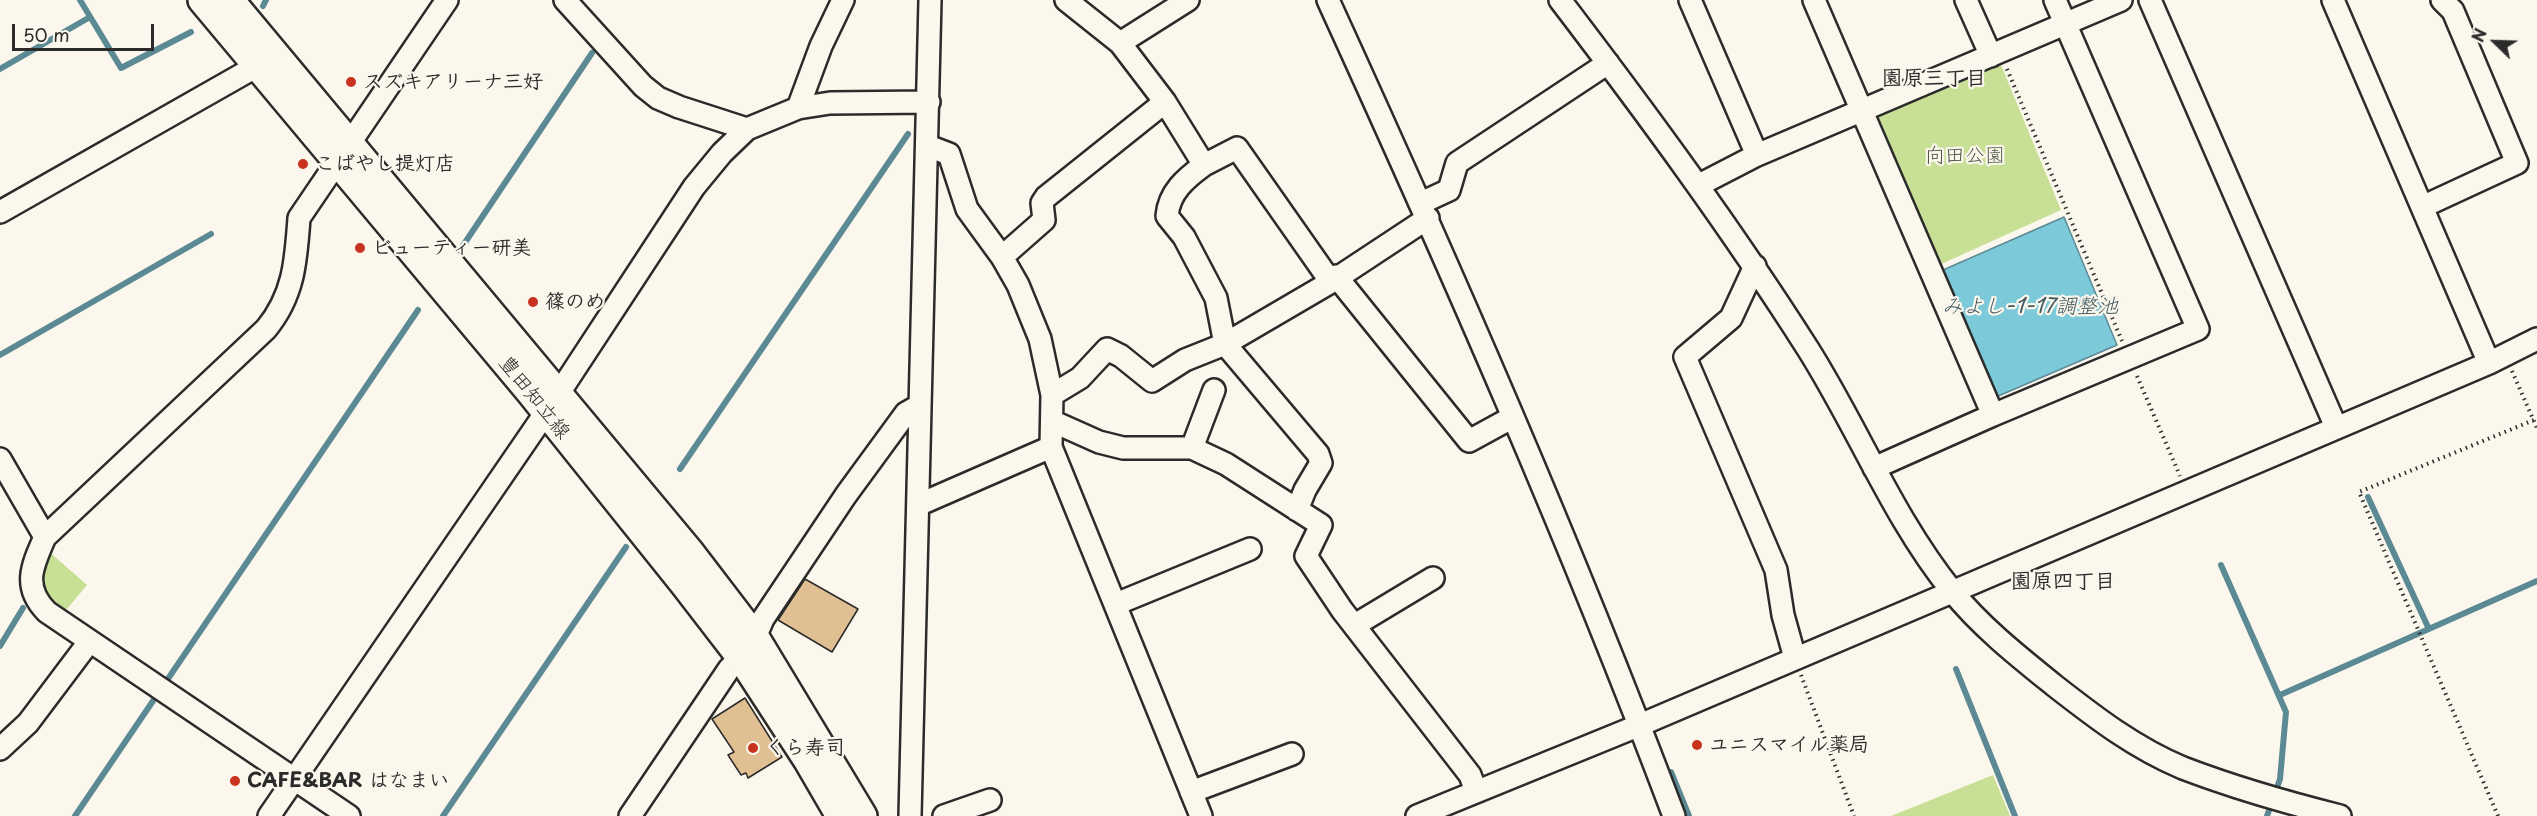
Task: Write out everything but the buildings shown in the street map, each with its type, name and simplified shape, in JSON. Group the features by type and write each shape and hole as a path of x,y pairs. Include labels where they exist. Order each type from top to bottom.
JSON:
{"main road":[{"name":"豊田知立線","path":"202,0 257,66 342,153"},
{"name":"豊田知立線","path":"230,0 342,153 552,404 748,648 863,816"},
{"name":"豊田知立線","path":"748,648 840,816"}],"street":[{"path":"349,816 47,612 32,592 34,561 45,537 258,338 282,309 297,254 299,218 447,0"},
{"path":"565,0 643,86 658,98 747,129"},
{"path":"798,108 821,46 843,0"},
{"path":"910,816 930,0"},
{"path":"1066,0 1120,43 1165,102 1204,165"},
{"path":"1120,43 1188,0"},
{"path":"1328,0 1424,211 1513,417 1640,725 1674,816"},
{"path":"1560,0 1699,185 1755,266 1819,366 1909,527 1952,591 2016,654 2106,726 2139,746 2184,768 2340,816"},
{"path":"1690,0 1757,155"},
{"path":"1814,0 1993,415"},
{"path":"1966,0 1995,54"},
{"path":"1874,468 2198,329 2055,0"},
{"path":"1699,185 1757,155 2121,0"},
{"path":"2150,0 2336,427"},
{"path":"2333,0 2422,207 2497,359"},
{"path":"2422,207 2517,163 2453,11 2442,0"},
{"path":"1052,395 1080,378 1107,349 1121,356 1152,381 1185,360 1225,344 1333,279 1449,190 1456,164 1608,63"},
{"path":"0,213 257,66"},
{"path":"269,816 552,404 694,187 722,153 747,129 798,108 830,103 929,102"},
{"path":"1002,257 1044,220 1042,203 1046,197 1165,102"},
{"path":"928,146 949,154 968,209 1002,257 1018,285 1040,339 1052,395 1051,447 1201,816"},
{"path":"1297,510 1305,490 1321,463 1318,454 1225,344 1216,298 1185,237 1167,216 1171,198 1190,175 1237,148 1333,279 1469,441 1513,417"},
{"path":"1755,266 1731,318 1685,357 1776,570 1783,615 1795,658"},
{"path":"1417,816 1640,725 2497,359 2537,339"},
{"path":"1192,448 1214,390"},
{"path":"630,816 729,669 748,648 763,619 846,495 906,413 920,405"},
{"path":"1052,421 1099,442 1123,448 1192,448 1226,464 1321,525 1306,556 1342,610 1470,775 1476,791"},
{"path":"918,505 1051,447"},
{"path":"0,459 45,537"},
{"path":"1116,604 1250,549"},
{"path":"1355,625 1432,578"},
{"path":"0,749 28,723 89,642"},
{"path":"1191,792 1292,753"},
{"path":"944,816 990,800"}],"path":[{"path":"1995,54 2187,490"},
{"path":"2497,359 2537,428"},
{"path":"2498,816 2359,492 2534,420"},
{"path":"1795,658 1854,816"}],"green space":[{"name":"向田公園","path":"2001,65 2061,210 1939,265 1875,118"},
{"path":"46,549 87,585 62,615 39,585"},
{"path":"1993,775 2010,816 1891,816"}],"water":[{"name":"みよし-1-17調整池","path":"2064,217 2117,345 1996,397 1943,270"}],"waterway":[{"path":"80,0 121,68 191,32"},
{"path":"263,6 266,0"},
{"path":"0,69 90,17"},
{"path":"462,247 592,53"},
{"path":"680,469 908,134"},
{"path":"0,355 211,234"},
{"path":"75,816 418,310"},
{"path":"2368,497 2428,627"},
{"path":"443,816 626,547"},
{"path":"2221,565 2286,712 2280,779 2267,816"},
{"path":"2280,695 2537,581"},
{"path":"0,646 23,608"},
{"path":"1956,669 2015,816"},
{"path":"1671,772 1689,816"}],"place":[{"name":"スズキアリーナ三好","path":"351,82"},
{"name":"こばやし提灯店","path":"303,164"},
{"name":"ビューティー研美","path":"360,248"},
{"name":"篠のめ","path":"533,302"},
{"name":"ユニスマイル薬局","path":"1697,745"},
{"name":"くら寿司","path":"753,748"},
{"name":"CAFE&BAR はなまい","path":"235,781"}],"district":[{"name":"園原三丁目","path":"1934,79"},
{"name":"園原四丁目","path":"2063,582"}]}
